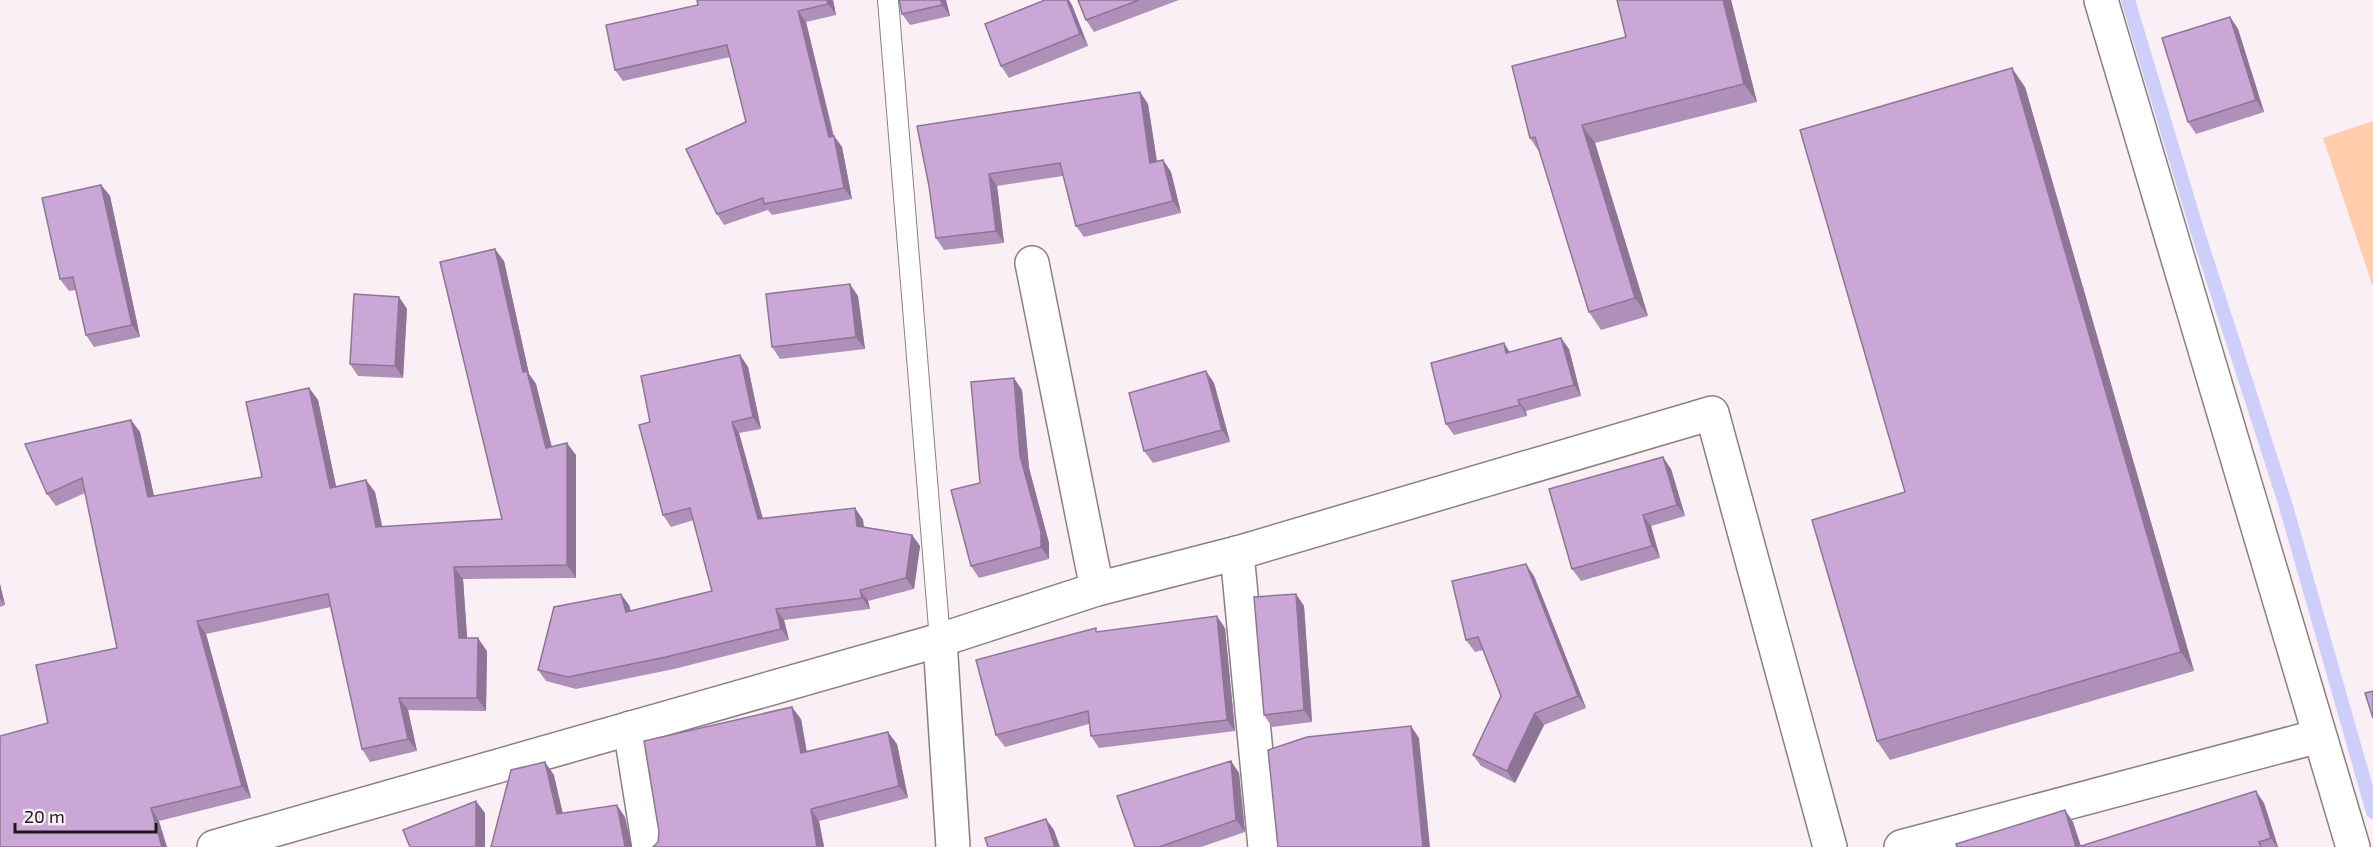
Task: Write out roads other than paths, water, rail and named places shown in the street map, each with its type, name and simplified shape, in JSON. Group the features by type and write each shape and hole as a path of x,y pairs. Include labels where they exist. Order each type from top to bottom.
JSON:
{"street":[{"path":"2101,0 2353,847"},
{"path":"1032,263 1097,589"},
{"path":"214,847 940,640 1097,589 1237,552 1712,413 1830,847"},
{"path":"1237,552 1265,847"},
{"path":"940,640 953,847"},
{"path":"630,728 650,847"},
{"path":"1901,847 2319,736"}],"lane":[{"path":"888,0 940,640"}],"waterway":[{"path":"2128,0 2198,233 2285,503 2373,812"}]}
